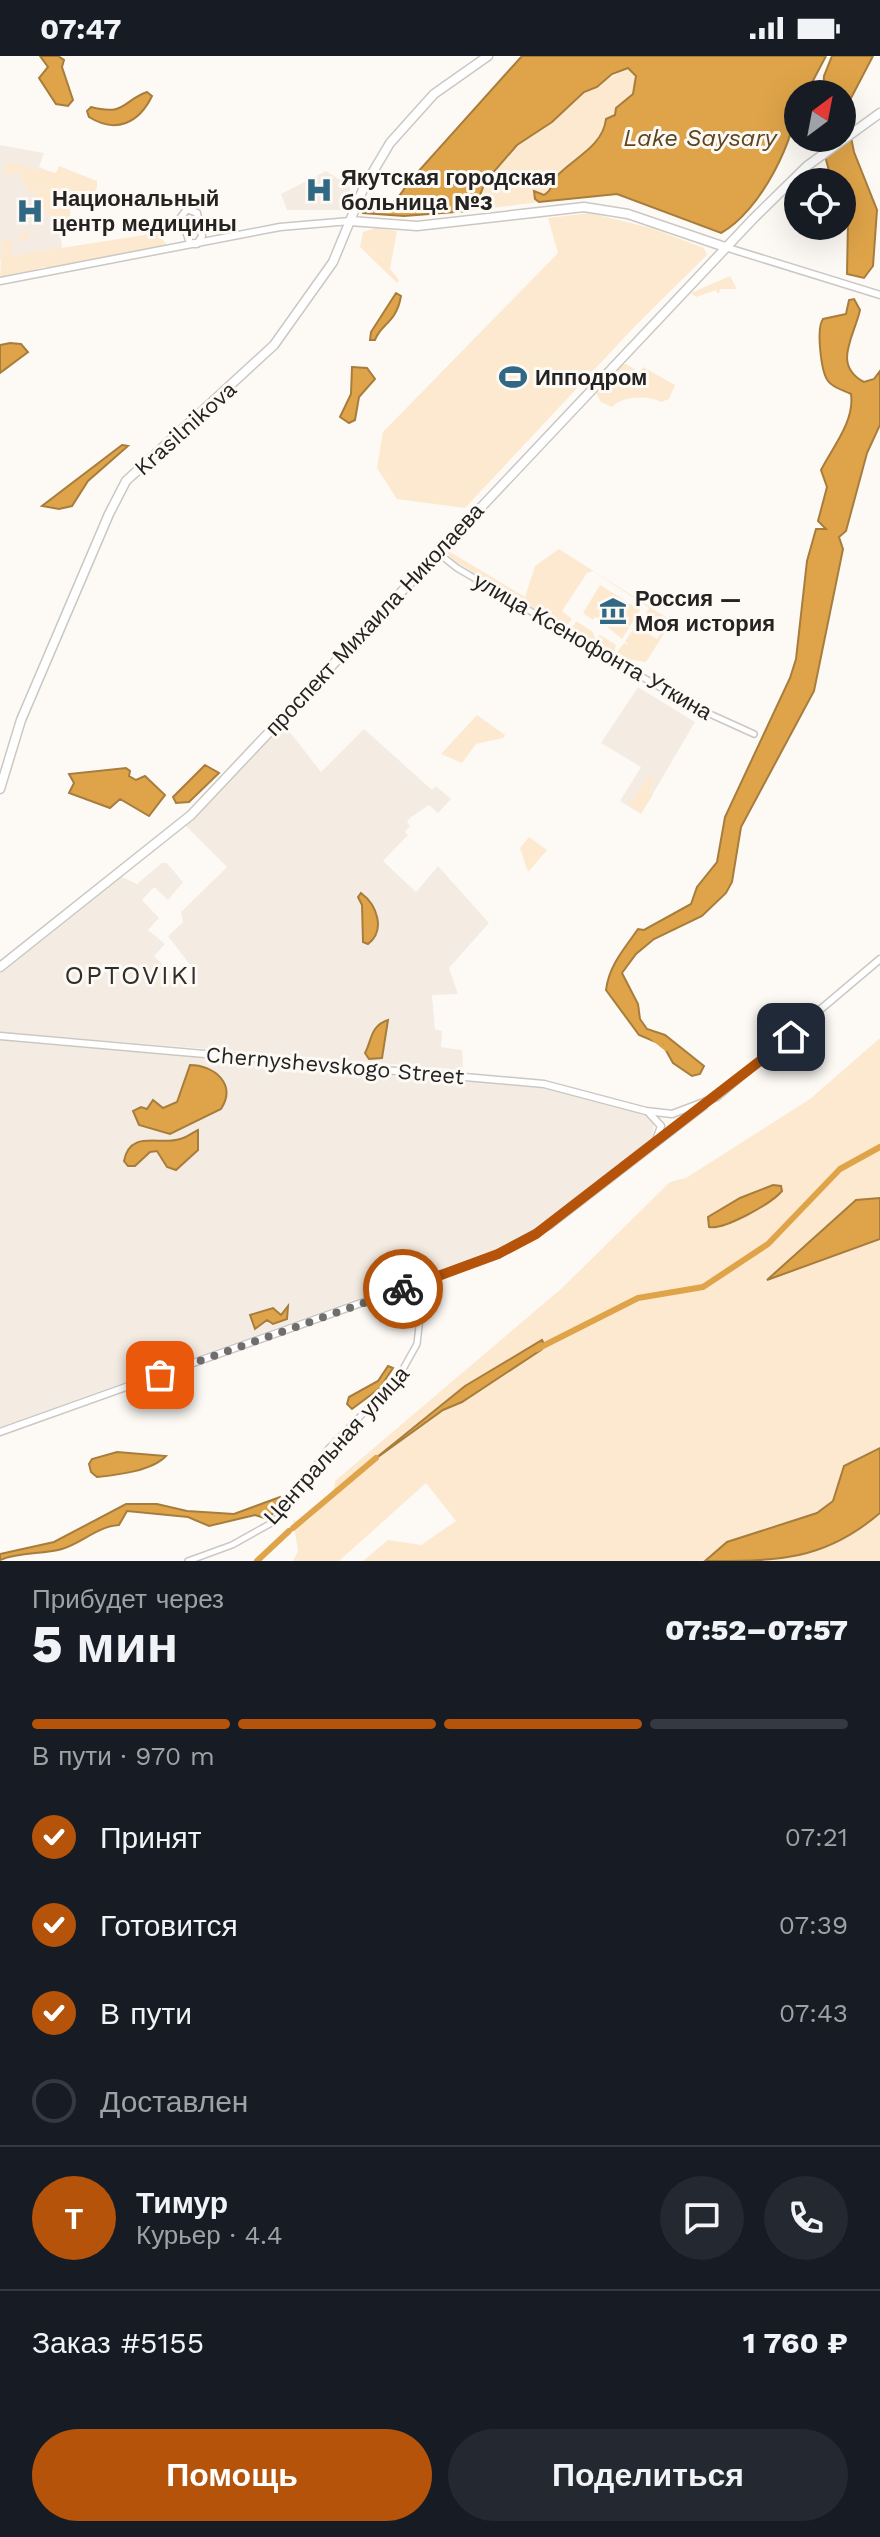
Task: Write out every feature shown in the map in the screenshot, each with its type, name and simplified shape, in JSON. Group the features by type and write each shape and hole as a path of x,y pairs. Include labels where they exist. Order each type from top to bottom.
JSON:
{"main road":[{"name":"Krasilnikova","path":"0,789 21,720 122,487 142,463 274,345 316,290 369,177 403,125 446,84 488,56"},
{"name":"проспект Михаила Николаева","path":"0,967 185,820 725,247 807,166 880,113"},
{"path":"0,281 311,222 350,221 417,226 584,207 628,214 880,295"},
{"path":"187,209 197,213 202,236 197,244 185,236 181,217 187,209"},
{"path":"173,249 185,236"},
{"path":"202,236 215,241"},
{"path":"0,1432 498,1254 536,1234 756,1066 880,959"},
{"name":"Chernyshevskogo Street","path":"0,1036 544,1084 646,1111 670,1114"},
{"path":"655,1141 662,1117 706,1103"},
{"path":"646,1111 660,1126 674,1130"},
{"path":"670,1114 677,1120 674,1130"}],"street":[{"name":"улица Ксенофонта Уткина","path":"437,552 457,568 683,701 754,734"},
{"name":"Центральная улица","path":"188,1561 232,1545 275,1521 329,1448 398,1378 417,1344 424,1281"}],"shaded area":[{"path":"628,68 633,69 636,76 633,94 616,108 615,115 606,119 586,153 569,165 551,190 535,199 539,202 468,211 485,182 518,144 552,122 584,92"},
{"name":"Национальный центр медицины","path":"0,145 44,153 39,167 56,174 62,249 0,261"},
{"path":"6,163 56,173 59,166 97,181 97,188 94,192 69,191 71,226 51,217 34,196 47,182 32,194 21,179 21,172 13,172 13,176 5,173"},
{"name":"Якутская городская больница №3","path":"326,171 351,187 341,210 287,210 281,194"},
{"name":"Ипподром","path":"590,213 651,228 704,248 707,255 638,323 465,508 397,499 377,468 383,432 558,253 548,218"},
{"path":"376,228 397,231 390,269 399,280 397,283 360,247 363,232"},
{"path":"26,231 30,238 12,241 10,256 157,233 169,247 53,269 44,267 0,279 2,240 16,239"},
{"path":"730,276 737,289 721,289 718,294 716,290 696,297 691,293"},
{"path":"626,364 639,372 643,367 675,385 669,399 661,402 635,398 612,407 601,402 596,393 619,366"},
{"path":"559,549 672,621 646,662 627,659 617,652 624,643 628,645 625,641 636,626 657,639 665,627 654,619 655,615 645,614 649,608 593,571 587,573 562,611 572,619 566,627 454,561 446,552 525,597 535,566"},
{"path":"600,585 640,610 622,639 595,617 593,620 583,613"},
{"path":"576,621 593,632 595,638 600,635 616,645 613,655 571,630"},
{"path":"638,687 695,722 641,814 620,801 641,767 601,743"},
{"path":"477,715 505,735 503,738 476,744 462,763 441,754"},
{"path":"282,722 321,772 364,729 432,790 436,786 451,799 438,813 429,805 410,818 407,822 410,826 405,832 408,835 383,861 416,892 438,866 489,923 449,968 458,994 432,995 435,1029 442,1031 441,1047 462,1050 463,1070 0,1032 0,972 120,876 137,884 162,863 167,863 183,882 168,900 154,887 142,900 159,918 148,930 165,944 154,956 185,986 197,974 168,936 183,922 181,912 227,867 184,824"},
{"path":"649,776 655,779 648,791 653,795 641,813 629,805"},
{"path":"529,837 547,850 528,872 520,848"},
{"path":"880,1038 880,1561 363,1561 388,1540 421,1545 456,1521 426,1483 339,1561 293,1561 298,1551 293,1520 304,1523 315,1514 328,1499 335,1481 562,1288 670,1182 686,1178 810,1099"},
{"path":"0,1039 542,1086 641,1111 654,1122 652,1138 548,1223 505,1246 0,1427"}],"water":[{"path":"40,56 58,56 64,60 62,67 73,100 68,106 56,104 39,78 48,67"},
{"name":"Lake Saysary","path":"522,56 826,56 813,80 784,80 784,151 763,191 736,223 721,233 617,194 539,202 535,199 534,191 544,195 547,193 558,175 594,144 606,119 615,115 616,108 633,94 636,76 628,68 584,92 552,122 517,145 485,182 479,198 468,211 404,216 362,213 394,202"},
{"name":"Lake Saysary","path":"832,56 873,56 856,89 856,80 824,80"},
{"path":"147,92 152,96 147,105 126,123 108,125 89,117 87,111 91,107 118,109"},
{"name":"Lake Saysary","path":"824,152 854,152 877,210 873,266 864,278 847,274 848,240 856,240 856,168 828,168"},
{"path":"396,293 401,296 396,312 375,340 370,340 371,332"},
{"path":"854,299 860,310 847,359 854,375 864,382 874,379 880,371 880,425 867,453 846,531 839,537 843,549 814,691 741,827 732,882 726,893 702,916 654,939 636,954 622,973 647,1029 665,1035 704,1066 700,1074 692,1076 673,1063 663,1045 639,1035 606,990 618,957 638,929 644,930 691,904 697,887 717,862 725,817 790,678 796,659 807,561 816,529 826,529 818,521 827,487 821,470 842,434 851,404 851,394 833,385 825,376 820,350 821,324 823,319 846,314 849,300"},
{"path":"21,344 28,352 0,373 0,345"},
{"path":"352,367 367,368 375,379 359,397 355,420 349,423 340,417 351,394"},
{"path":"122,445 128,446 88,481 72,506 59,509 42,506"},
{"path":"205,765 219,773 189,802 176,803 173,797"},
{"path":"126,768 130,771 129,776 136,780 145,776 165,795 149,816 120,799 110,808 69,793 74,783 69,774"},
{"path":"361,893 375,911 378,925 374,938 368,944 363,942 362,905 358,897"},
{"path":"388,1020 382,1058 369,1059 365,1053 372,1034"},
{"path":"190,1065 215,1072 225,1084 225,1100 221,1109 170,1134 139,1125 133,1111 141,1107 147,1109 153,1100 163,1108 177,1102"},
{"path":"198,1130 198,1150 176,1170 167,1167 157,1151 150,1152 135,1166 128,1166 124,1161 127,1151 139,1142 172,1141"},
{"path":"773,1185 781,1186 782,1191 768,1203 736,1220 709,1227 708,1217 740,1198"},
{"path":"880,1198 880,1239 767,1280 856,1200"},
{"path":"288,1306 287,1319 273,1324 267,1320 255,1329 250,1315 273,1308 281,1315"},
{"path":"542,1340 545,1346 541,1350 462,1402 443,1410 371,1462 465,1386"},
{"path":"388,1366 393,1368 380,1388 352,1409 347,1404 349,1397 378,1381"},
{"path":"880,1448 880,1513 859,1529 839,1541 799,1555 705,1561 727,1542 817,1513 833,1501 844,1466"},
{"path":"117,1452 166,1456 134,1471 97,1477 91,1472 89,1464 92,1459"},
{"path":"280,1497 283,1502 268,1519 255,1515 209,1526 188,1517 127,1511 119,1525 104,1528 69,1546 0,1560 0,1554 54,1542 126,1504 157,1504 187,1511 234,1514"}],"waterway":[{"path":"651,1037 666,1049"},
{"path":"537,1349 638,1298 703,1287 768,1244 840,1169 880,1147"},
{"path":"293,1528 376,1458"},
{"path":"257,1561 289,1531"}],"way so far":[{"path":"160,1375 403,1289"}],"place":[{"name":"Якутская городская больница №3","path":"319,190"},
{"name":"Национальный центр медицины","path":"30,211"},
{"name":"Ипподром","path":"513,377"},
{"name":"Россия — Моя история","path":"613,611"}],"district":[{"name":"OPTOVIKI","path":"132,975"}],"route":[{"path":"403,1289 498,1254 536,1234 655,1141 745,1076 791,1037"}]}
